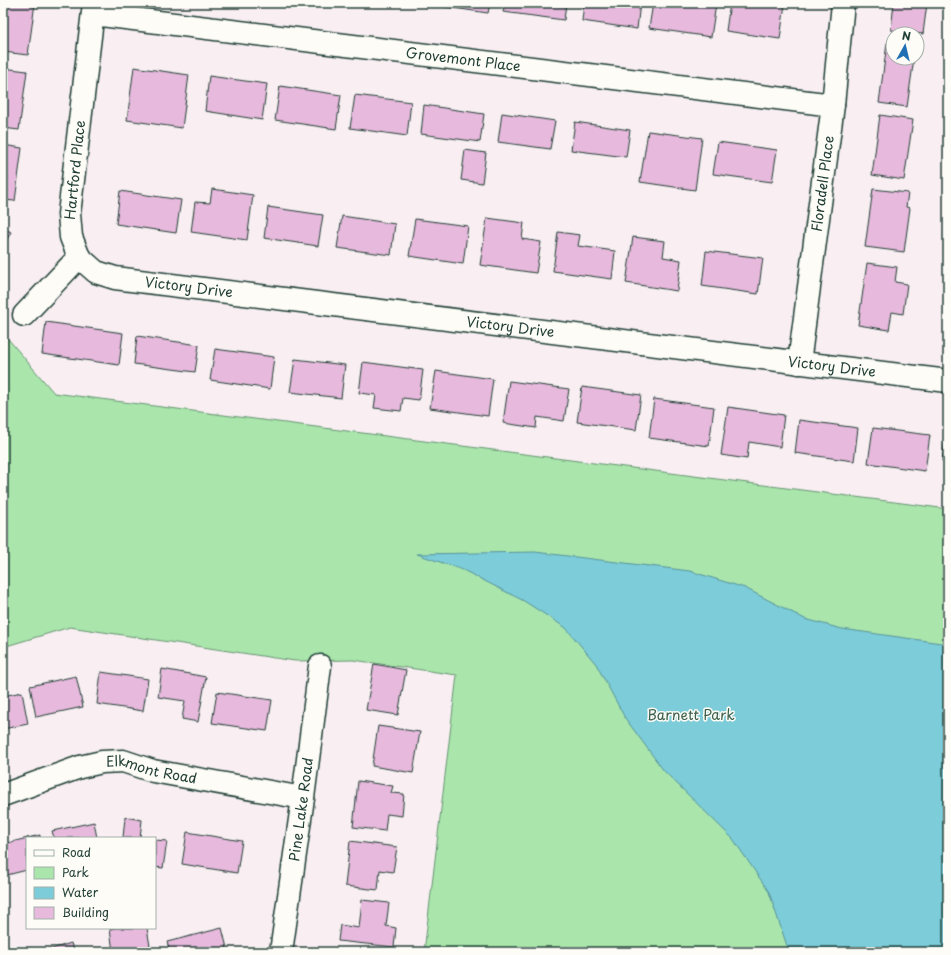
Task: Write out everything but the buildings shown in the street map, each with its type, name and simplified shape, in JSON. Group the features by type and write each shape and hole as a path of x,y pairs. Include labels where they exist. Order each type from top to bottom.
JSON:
{"street":[{"name":"Floradell Place","path":"799,363 833,105 843,3"},
{"name":"Grovemont Place","path":"93,9 833,105"},
{"name":"Hartford Place","path":"79,257 71,237 68,214 93,9"},
{"path":"24,315 79,257"},
{"name":"Victory Drive","path":"79,257 96,272 115,278 948,381"},
{"name":"Pine Lake Road","path":"281,952 304,798 320,666"},
{"name":"Elkmont Road","path":"3,795 80,767 102,762 123,761 153,771 304,798"}],"green space":[{"name":"Barnett Park","path":"3,333 54,393 948,509 948,952 424,952 457,675 353,660 295,661 70,627 3,647"}],"water":[{"path":"535,552 690,571 745,588 805,619 842,629 948,644 948,952 789,952 769,892 733,839 664,771 625,718 596,664 566,628 524,601 463,570 417,554"}]}
